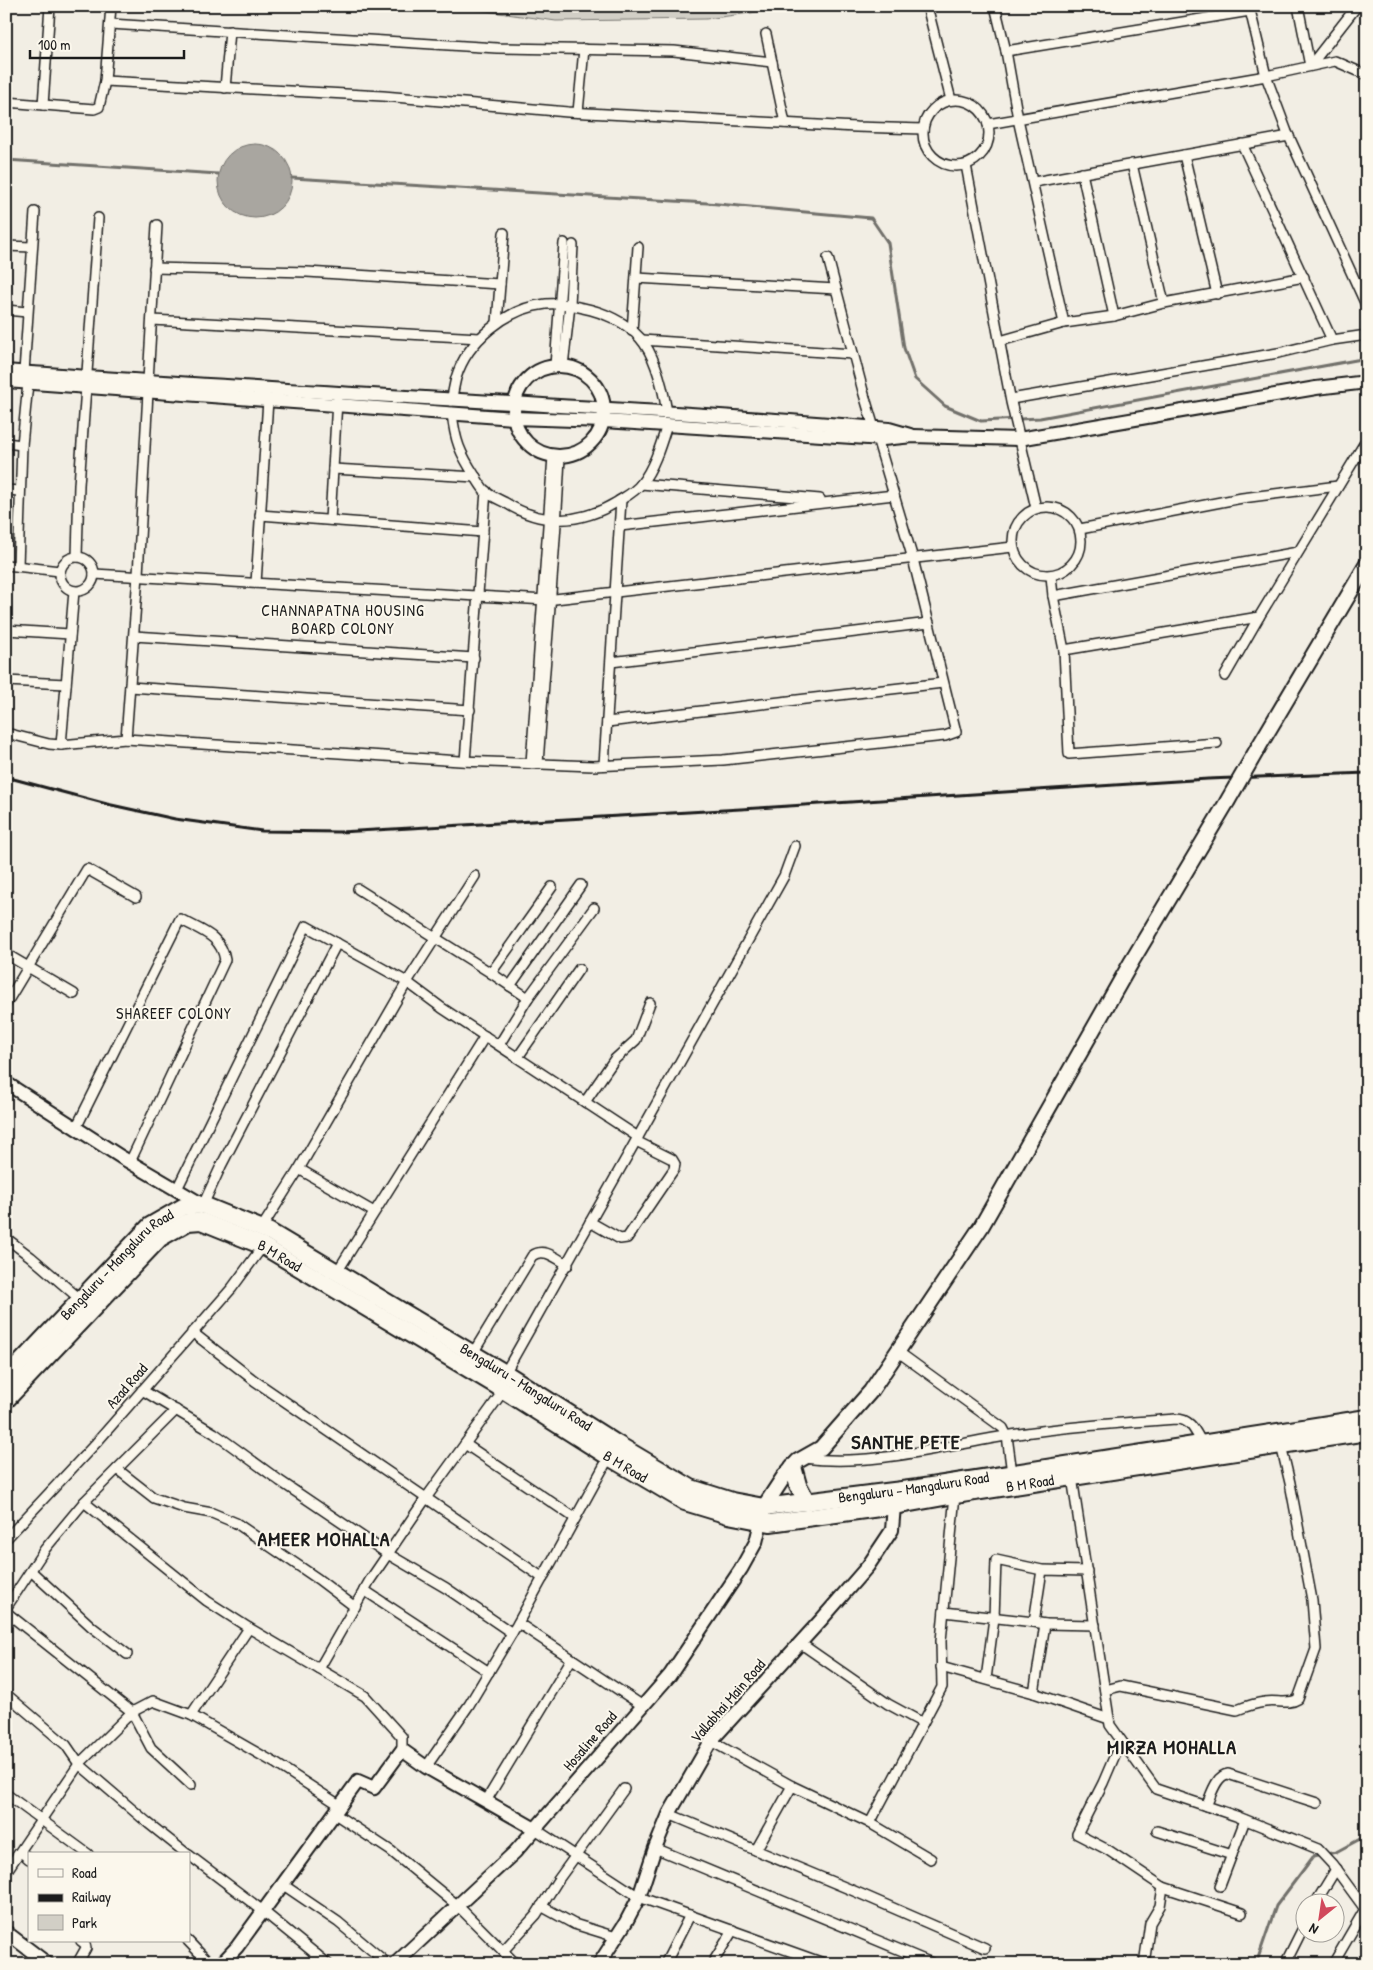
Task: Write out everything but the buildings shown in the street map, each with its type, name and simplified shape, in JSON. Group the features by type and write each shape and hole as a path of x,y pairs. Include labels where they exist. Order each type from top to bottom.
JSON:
{"highway":[{"name":"Bengaluru - Mangaluru Road","path":"6,1378 81,1300 135,1253 150,1226 183,1206 203,1205 270,1232 473,1353 505,1373 613,1451 691,1488 732,1500 762,1515 807,1502 918,1488 1367,1418"},
{"name":"B M Road","path":"6,1400 135,1253 188,1222 201,1221 263,1246 504,1390 613,1451"},
{"name":"B M Road","path":"762,1515 770,1523 894,1506 1367,1432"},
{"path":"798,1463 798,1485 807,1502"}],"main road":[{"path":"762,1515 785,1475 798,1463 820,1448 871,1390 981,1227 1132,961 1367,564"}],"street":[{"path":"43,105 50,6"},
{"path":"6,102 99,108 105,81 111,6"},
{"path":"927,6 952,100"},
{"path":"995,6 1006,51 1018,119 1034,182 1064,323"},
{"path":"1298,6 1310,66"},
{"path":"1310,66 1357,6"},
{"path":"1006,51 1250,8 1266,76 1289,136 1367,307"},
{"path":"110,24 497,48 674,51 772,62"},
{"path":"226,88 230,31"},
{"path":"766,34 785,123"},
{"path":"578,112 584,49"},
{"path":"988,124 1266,76 1334,61 1367,75"},
{"path":"105,81 383,96 578,112 923,129"},
{"path":"961,100 970,103 984,116 988,124 988,140 982,154 966,165 944,164 934,158 925,145 923,129 926,118 941,103 961,100"},
{"path":"1034,182 1289,136"},
{"path":"1242,144 1332,340"},
{"path":"1184,155 1217,294"},
{"path":"1132,164 1164,303"},
{"path":"966,165 1011,401 1036,508"},
{"path":"1082,173 1114,316"},
{"path":"18,566 27,312 35,212"},
{"path":"77,557 79,485 98,218"},
{"path":"126,739 138,575 157,225"},
{"path":"497,322 504,234"},
{"path":"559,366 569,244"},
{"path":"6,246 32,247"},
{"path":"632,331 638,246"},
{"path":"6,733 49,744 61,745 126,739 466,761 604,765 723,760 945,736 956,732 913,559 853,354 828,258"},
{"path":"154,268 308,272 500,284"},
{"path":"636,278 836,289"},
{"path":"1000,341 1064,323 1114,316 1164,303 1304,278"},
{"path":"667,412 658,372 642,340 632,331 620,322 594,310 546,304 524,310 497,322 480,338 457,377 452,407 460,452 486,492 518,511 536,518 553,520 572,520 591,515 621,500 641,484 658,450 667,425"},
{"path":"6,310 27,312"},
{"path":"152,320 480,338"},
{"path":"1011,401 1367,335"},
{"path":"642,340 853,354"},
{"path":"559,366 575,369 587,376 596,385 602,397 604,415 600,430 588,446 570,455 556,456 541,453 531,447 517,429 514,418 514,404 519,390 528,378 540,370 559,366"},
{"path":"6,371 26,377 86,382 452,407 514,418 667,412 876,433"},
{"path":"6,381 26,377"},
{"path":"452,407 514,404 667,425 876,433 889,429 913,436 1019,435 1316,388 1367,382"},
{"path":"148,387 268,400 338,399"},
{"path":"330,520 338,399"},
{"path":"256,583 268,400"},
{"path":"1225,676 1367,439"},
{"path":"6,443 22,444"},
{"path":"535,763 556,456"},
{"path":"333,469 476,477"},
{"path":"641,484 840,501"},
{"path":"1080,529 1242,498 1338,486"},
{"path":"6,490 20,491"},
{"path":"466,761 486,492"},
{"path":"620,526 894,495"},
{"path":"604,765 621,500"},
{"path":"1052,507 1066,512 1074,519 1080,529 1082,539 1081,550 1077,559 1061,573 1051,576 1031,572 1016,557 1013,537 1020,520 1036,508 1052,507"},
{"path":"260,515 483,532"},
{"path":"94,574 138,575 546,600 1013,547"},
{"path":"1053,596 1298,552"},
{"path":"77,557 87,560 93,568 94,579 84,590 74,591 65,586 60,576 60,571 64,562 77,557"},
{"path":"6,565 60,571"},
{"path":"1051,576 1064,650 1069,754 1217,743"},
{"path":"61,745 74,591"},
{"path":"1064,650 1259,617"},
{"path":"611,662 929,623"},
{"path":"6,630 70,634"},
{"path":"134,636 474,658"},
{"path":"6,681 66,684"},
{"path":"607,722 943,682"},
{"path":"130,687 470,710"},
{"path":"505,1373 568,1264 784,876 795,846"},
{"path":"6,1004 87,869 136,897"},
{"path":"261,1229 299,1169 407,982 475,876"},
{"path":"510,986 581,885"},
{"path":"491,973 552,887"},
{"path":"358,889 528,998"},
{"path":"499,1045 528,998 594,908"},
{"path":"76,1128 180,919 212,936 220,943 225,960 130,1162"},
{"path":"177,1189 306,926 407,982 442,1008 585,1102 637,1139 672,1159 675,1164 674,1169 627,1238 620,1239 590,1222"},
{"path":"6,1083 130,1162 203,1205 221,1166 337,943"},
{"path":"6,954 74,994"},
{"path":"518,1057 579,969"},
{"path":"585,1102 614,1060 636,1040 650,1003"},
{"path":"337,1272 485,1036"},
{"path":"299,1169 374,1212"},
{"path":"6,1238 81,1300"},
{"name":"Azad Road","path":"6,1540 96,1443 232,1288 263,1246"},
{"path":"473,1353 532,1256 538,1252 545,1252 568,1264"},
{"path":"192,1332 255,1381 543,1578"},
{"path":"897,1351 1003,1428 1007,1436 1012,1473"},
{"path":"142,1390 214,1433 280,1481 388,1554 446,1588 512,1633"},
{"path":"319,1669 364,1590 426,1498 504,1390"},
{"path":"176,1410 84,1502 45,1549 6,1610 132,1712 151,1748 191,1785"},
{"path":"798,1463 868,1460 1007,1436 1088,1425 1179,1419 1190,1424 1202,1443"},
{"path":"465,1444 575,1518"},
{"path":"1105,1690 1121,1686 1237,1710 1268,1701 1293,1702 1298,1699 1316,1649 1312,1600 1281,1445"},
{"path":"426,1767 469,1705 518,1623 613,1451"},
{"path":"117,1469 154,1498 184,1508 212,1513 236,1523 318,1579 355,1607"},
{"path":"1072,1477 1088,1571 1110,1725 1156,1789 1245,1820 1318,1849 1365,1909 1333,1964"},
{"path":"870,1823 942,1687 941,1667 944,1612 955,1495"},
{"path":"84,1502 207,1601 365,1696 402,1737 402,1750 374,1788 358,1781 237,1947 221,1964"},
{"name":"Vallabhai Main Road","path":"599,1964 626,1922 639,1897 655,1848 669,1814 711,1741 868,1566 892,1530 894,1506"},
{"name":"Hosaline Road","path":"395,1964 514,1852 670,1675 736,1577 756,1542 762,1515"},
{"path":"986,1679 994,1618 996,1560 1042,1570 1088,1571"},
{"path":"1034,1622 1042,1570"},
{"path":"31,1571 92,1627 126,1654"},
{"path":"364,1590 489,1672"},
{"path":"944,1612 1045,1624 1095,1625"},
{"path":"518,1623 643,1706"},
{"path":"1034,1693 1045,1624"},
{"path":"191,1715 249,1628"},
{"path":"800,1643 888,1704 923,1723"},
{"path":"486,1801 572,1660"},
{"path":"941,1667 1034,1693 1109,1719"},
{"path":"6,1694 66,1745 79,1764 184,1852"},
{"path":"6,1872 79,1764 132,1712 153,1701 191,1715 275,1763 338,1810 458,1906 516,1964"},
{"path":"1121,1740 1103,1782 1077,1834 1108,1850 1163,1887 1242,1913"},
{"path":"711,1741 792,1786 870,1823 931,1859"},
{"path":"402,1750 426,1767 535,1829 639,1897 823,1963"},
{"path":"1366,1775 1367,1770"},
{"path":"1206,1806 1220,1778 1224,1774 1317,1803"},
{"path":"756,1850 792,1786"},
{"path":"503,1951 536,1915 576,1855 624,1789"},
{"path":"6,1794 85,1852"},
{"path":"669,1814 984,1948"},
{"path":"1220,1886 1245,1820"},
{"path":"1157,1831 1232,1855"},
{"path":"655,1848 934,1964"},
{"path":"21,1852 28,1858"},
{"path":"190,1856 263,1911 328,1964"},
{"path":"1321,1892 1334,1867"},
{"path":"282,1884 338,1922 388,1964"},
{"path":"1144,1964 1150,1923 1160,1906 1163,1887"},
{"path":"1357,1899 1367,1897"},
{"path":"541,1906 574,1924 616,1938"},
{"path":"665,1964 690,1915"},
{"path":"712,1964 733,1930"},
{"path":"8,1936 48,1964"},
{"path":"77,1964 86,1948 82,1942"},
{"path":"189,1942 210,1964"},
{"path":"1285,1964 1296,1942"},
{"path":"310,1964 317,1955"}],"green space":[{"path":"450,6 801,6 706,19 556,21"}],"shaded area":[{"path":"248,144 262,144 276,150 286,160 292,174 292,188 286,202 276,212 262,218 248,218 234,212 224,202 218,188 218,174 224,160 234,150"}],"waterway":[{"path":"6,160 218,174"},
{"path":"292,178 707,203 871,218 888,243 904,348 915,379 945,406 981,421 1040,418 1367,358"},
{"path":"1256,1964 1276,1906 1313,1857 1336,1852 1367,1834"}],"railway":[{"path":"6,777 107,804 175,819 262,831 340,832 758,808 1208,779 1367,773"}],"district":[{"name":"CHANNAPATNA HOUSING BOARD COLONY","path":"343,619"},
{"name":"SHAREEF COLONY","path":"174,1013"},
{"name":"SANTHE PETE","path":"906,1442"},
{"name":"AMEER MOHALLA","path":"324,1539"},
{"name":"MIRZA MOHALLA","path":"1172,1747"}]}
